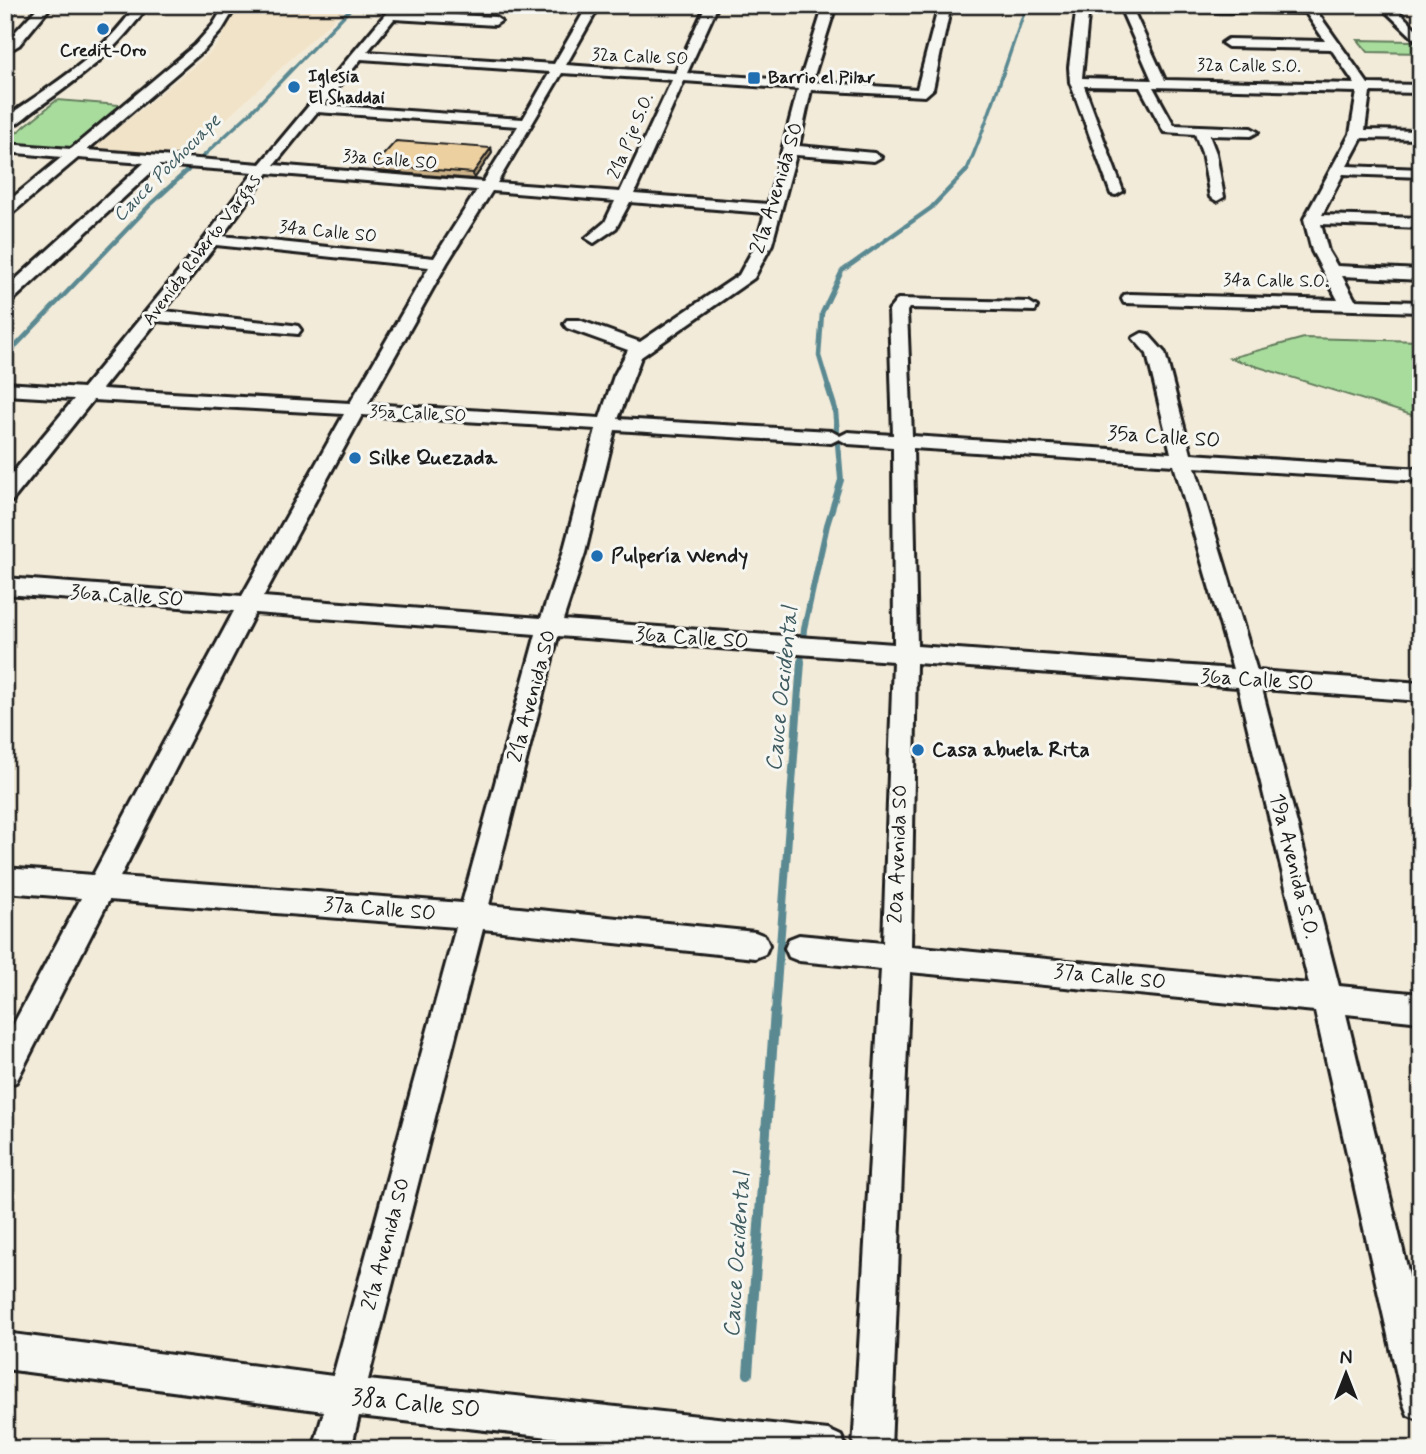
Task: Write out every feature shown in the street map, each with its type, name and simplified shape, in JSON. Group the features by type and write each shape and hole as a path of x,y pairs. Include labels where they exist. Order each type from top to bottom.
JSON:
{"street":[{"path":"5,49 15,42 46,5"},
{"path":"5,125 122,33 142,5"},
{"path":"5,212 204,44 227,15 231,5"},
{"path":"5,1071 248,605 355,411 439,263 527,123 594,5"},
{"name":"21a Pje S.O.","path":"594,238 611,225 625,198 712,5"},
{"name":"21a Avenida SO","path":"332,1449 550,627 574,554 607,424 623,376 635,355 746,278 764,244 805,85 830,5"},
{"name":"32a Calle SO","path":"357,55 920,93 926,89 945,5"},
{"path":"1083,5 1074,67 1076,82 1116,191"},
{"path":"1159,82 1125,5 1308,8 1364,87 1357,134 1312,219 1320,251 1349,304"},
{"path":"1385,5 1421,41"},
{"path":"395,10 495,20"},
{"name":"Avenida Roberto Vargas","path":"5,496 213,240 264,168 395,10"},
{"path":"1228,43 1336,45"},
{"name":"32a Calle S.O.","path":"1076,82 1421,89"},
{"path":"1144,82 1169,129 1251,132"},
{"path":"316,107 527,123"},
{"path":"1200,130 1209,153 1217,197"},
{"path":"1357,134 1421,135"},
{"name":"33a Calle SO","path":"5,148 772,209"},
{"path":"790,150 874,157"},
{"path":"5,298 156,160"},
{"path":"1339,170 1421,173"},
{"path":"1312,219 1421,223"},
{"name":"34a Calle SO","path":"213,240 439,263"},
{"path":"1331,271 1421,275"},
{"name":"34a Calle S.O.","path":"1130,299 1421,307"},
{"name":"20a Avenida SO","path":"872,1449 895,955 905,654 904,441 899,306 904,303 1029,307"},
{"path":"153,315 292,330"},
{"path":"573,324 643,349"},
{"name":"19a Avenida S.O.","path":"1142,338 1156,353 1183,461 1248,680 1327,999 1421,1402"},
{"name":"35a Calle SO","path":"5,389 839,437 1421,475"},
{"name":"36a Calle SO","path":"5,586 1421,692"},
{"name":"37a Calle SO","path":"5,880 473,916 755,945"},
{"name":"37a Calle SO","path":"799,948 895,955 1421,1008"},
{"name":"38a Calle SO","path":"5,1351 346,1396 828,1449"}],"shaded area":[{"path":"239,5 349,5 183,159 91,150 204,58 218,44"}],"green space":[{"path":"1358,40 1413,41 1421,53 1368,52"},
{"path":"57,100 120,105 69,149 5,142"},
{"path":"1304,338 1421,341 1421,418 1230,358"}],"building":[{"path":"396,141 491,148 473,173 374,165"}],"waterway":[{"name":"Cauce Pochocuape","path":"186,172 250,113 354,5"},
{"name":"Cauce Occidental","path":"967,170 1027,5"},
{"name":"Cauce Pochocuape","path":"5,357 151,204 188,170"},
{"name":"Cauce Occidental","path":"829,389 819,356 822,313 842,271 931,208 967,170"},
{"name":"Cauce Occidental","path":"801,664 804,629 827,525 841,480 835,409 828,387"},
{"name":"Cauce Occidental","path":"775,1013 801,662"},
{"name":"Cauce Occidental","path":"748,1374 775,1011"}],"place":[{"name":"Credit-Oro","path":"103,29"},
{"name":"Barrio el Pilar","path":"754,78"},
{"name":"Iglesia El Shaddai","path":"294,87"},
{"name":"Silke Quezada","path":"355,458"},
{"name":"Pulpería Wendy","path":"597,556"},
{"name":"Casa abuela Rita","path":"918,750"}]}
